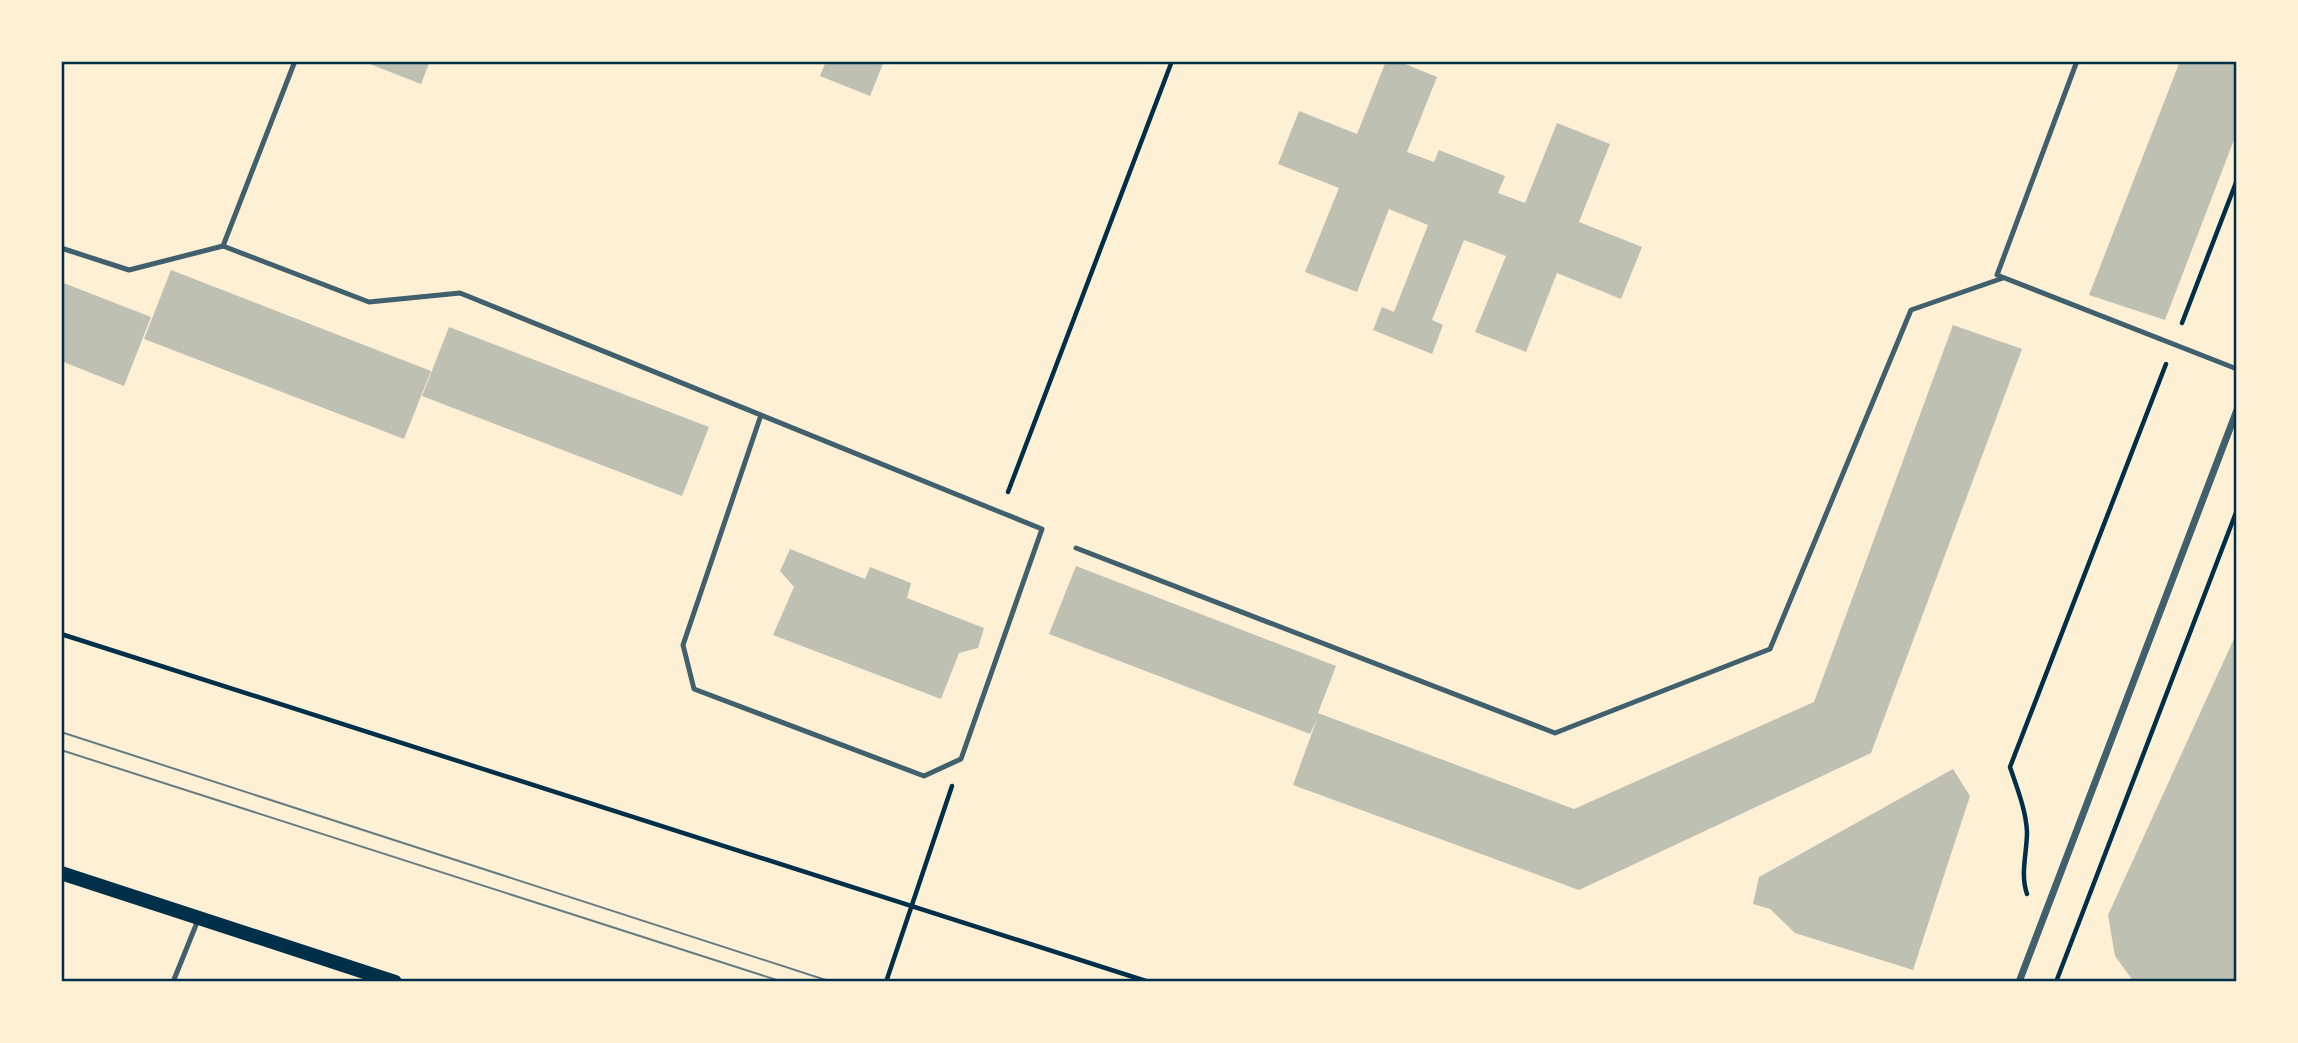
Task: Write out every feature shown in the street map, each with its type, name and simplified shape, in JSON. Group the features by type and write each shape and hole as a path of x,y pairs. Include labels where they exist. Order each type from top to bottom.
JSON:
{"main road":[{"path":"61,873 395,982"}],"street":[{"path":"2019,982 2237,410"}],"lane":[{"path":"223,246 295,61"},
{"path":"2077,61 1997,275 2237,369"},
{"path":"61,248 129,270 223,246 369,302 460,293 761,415 1042,529 961,759 925,776 694,689 683,645 761,415"},
{"path":"1076,548 1555,733 1770,649 1911,310 2003,278"},
{"path":"173,982 199,918"}],"path":[{"path":"1000,512 1172,61"},
{"path":"2029,902 2023,881 2027,830 2010,767 2237,180"},
{"path":"2056,982 2237,510"},
{"path":"61,634 1149,982"},
{"path":"886,982 961,759"}],"building":[{"path":"362,61 430,61 421,84"},
{"path":"826,61 884,61 870,96 820,76"},
{"path":"1386,61 1398,61 1437,77 1407,152 1434,162 1439,150 1505,176 1498,193 1525,203 1557,123 1610,144 1579,222 1642,247 1621,299 1557,273 1526,352 1475,332 1506,256 1464,240 1432,320 1443,325 1432,354 1373,330 1382,307 1394,312 1428,225 1389,209 1357,292 1305,272 1339,188 1278,164 1299,111 1357,134"},
{"path":"2180,61 2237,61 2237,132 2165,320 2089,295"},
{"path":"171,270 431,371 404,439 144,339"},
{"path":"61,282 151,317 124,386 61,361"},
{"path":"1953,325 2022,349 1871,753 1579,890 1293,785 1317,719 1310,734 1049,634 1076,566 1336,666 1318,713 1574,809 1814,702"},
{"path":"449,327 709,427 682,496 422,396"},
{"path":"790,549 865,579 870,567 911,583 907,598 984,628 978,648 959,653 941,699 773,635 794,587 780,571"},
{"path":"2237,632 2237,971 2232,982 2134,982 2115,956 2108,915"},
{"path":"1953,769 1970,796 1913,970 1795,933 1770,909 1753,904 1759,877"}],"tram line":[{"path":"61,732 832,982"},
{"path":"61,750 783,982"}]}
